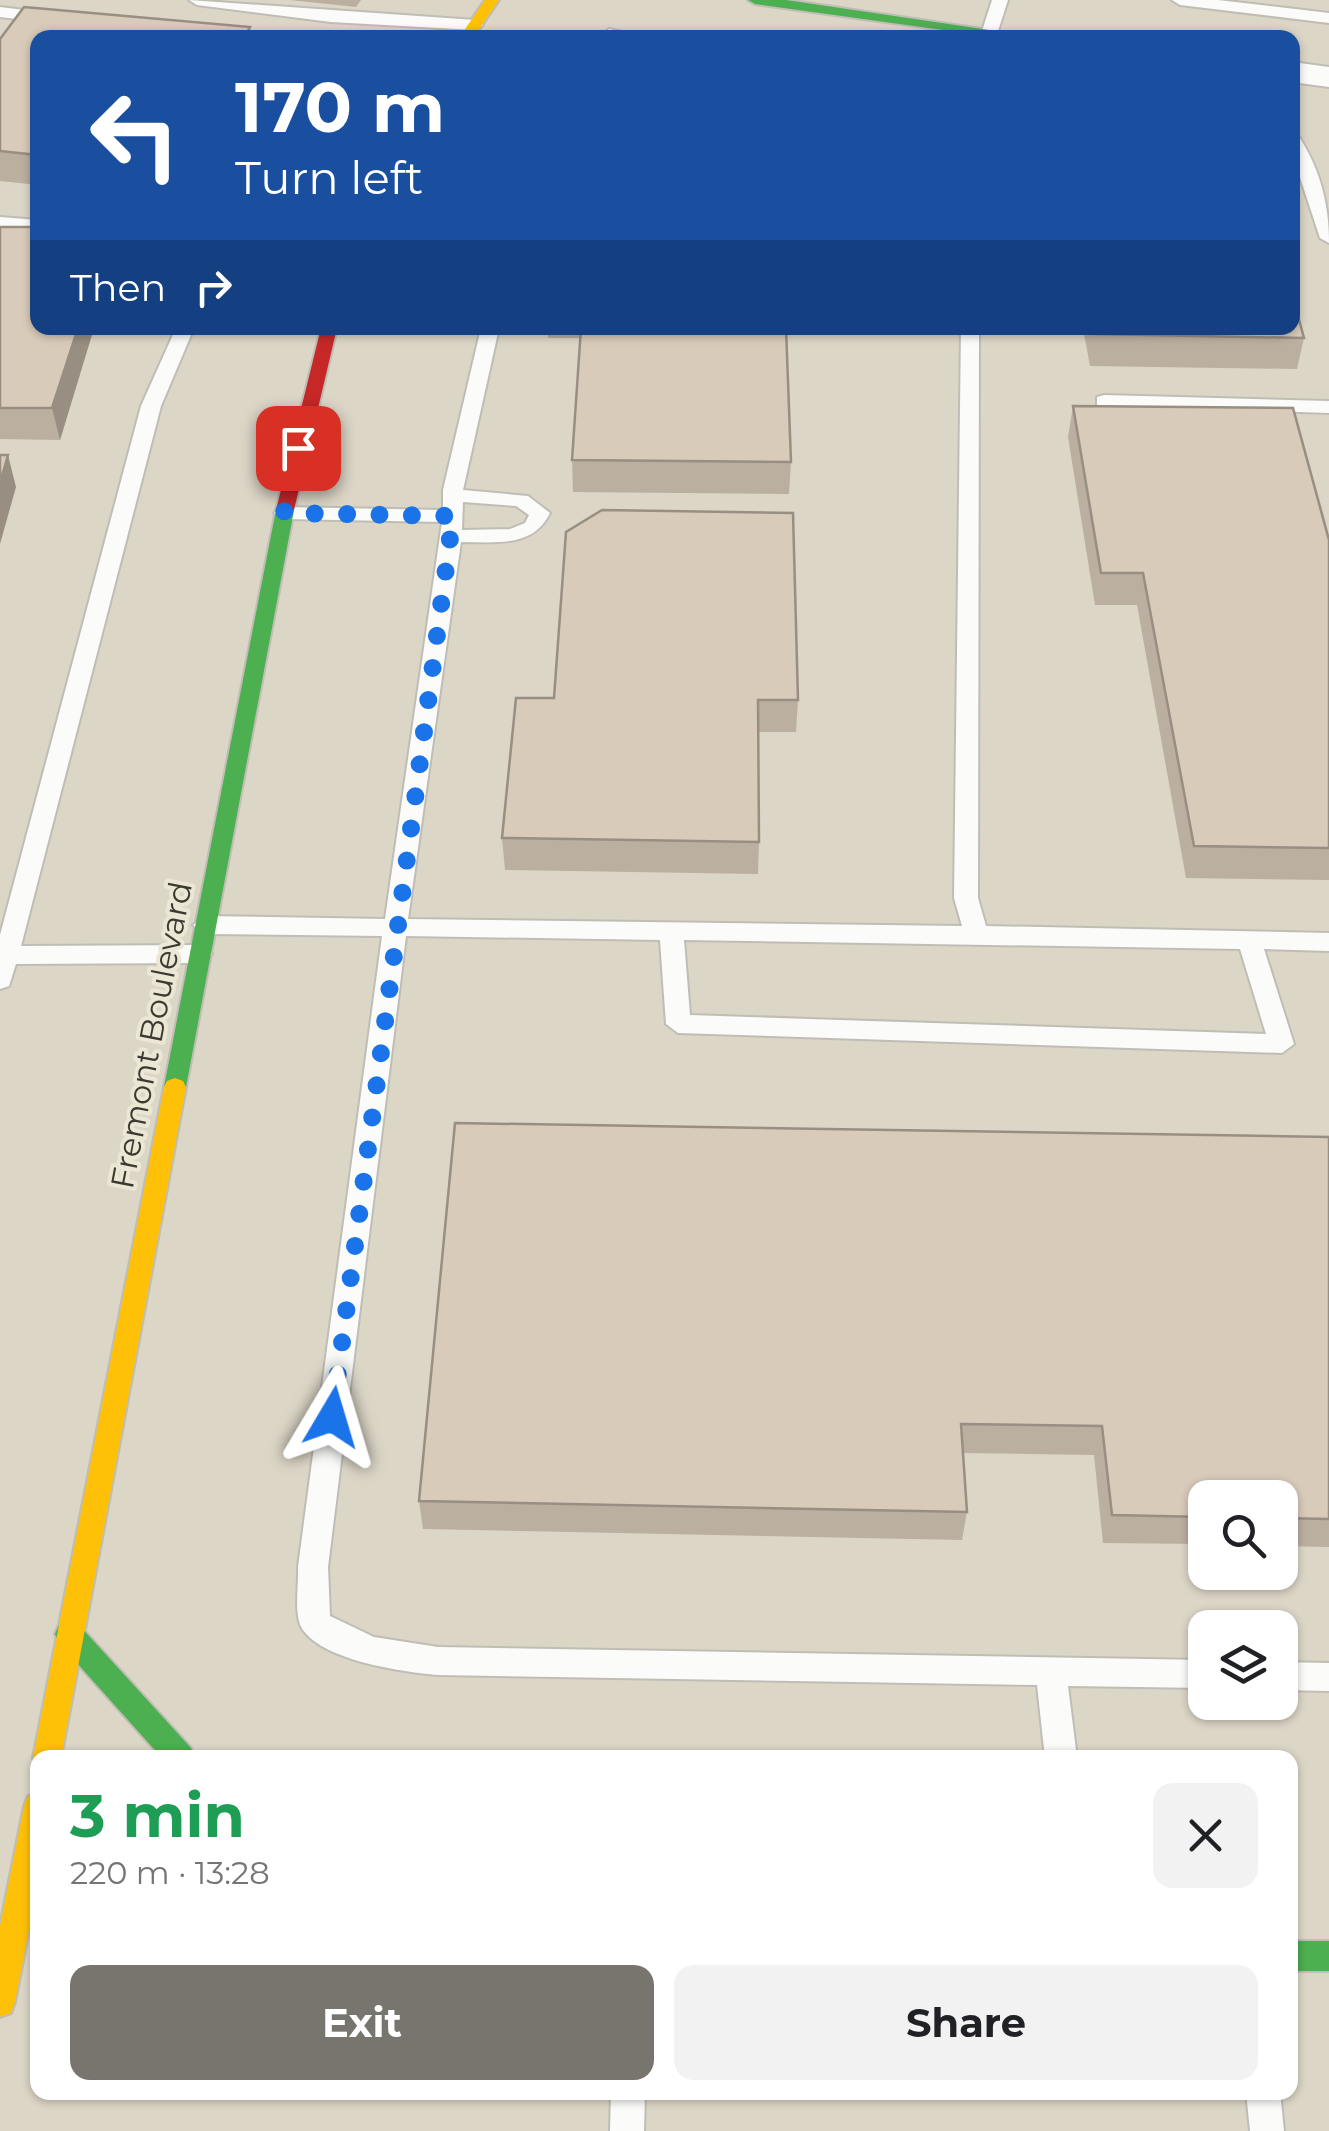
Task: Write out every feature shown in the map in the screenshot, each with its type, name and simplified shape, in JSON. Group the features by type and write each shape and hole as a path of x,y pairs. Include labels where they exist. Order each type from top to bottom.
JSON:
{"main road":[{"path":"472,30 492,0"},
{"path":"755,0 975,30"},
{"name":"Fremont Boulevard","path":"47,1750 284,513 326,335"},
{"path":"69,1634 174,1750"},
{"path":"6,2009 28,1901"},
{"path":"1298,1956 1329,1956"}],"street":[{"path":"1300,73 1329,77"}],"lane":[{"path":"197,0 461,30"},
{"path":"991,30 1000,0"},
{"path":"1180,0 1254,4 1329,18"},
{"path":"0,12 77,21"},
{"path":"1300,152 1329,238"},
{"path":"0,222 30,224"},
{"path":"0,980 3,955 151,406 182,335"},
{"path":"489,335 453,516 395,928 312,1567 315,1624 350,1646 394,1657 438,1661 1188,1674"},
{"path":"970,335 966,898 977,935"},
{"path":"1104,400 1329,407"},
{"path":"284,513 453,516"},
{"path":"0,877 27,877"},
{"path":"205,925 1329,942"},
{"path":"671,931 678,1024 1282,1044 1249,940"},
{"path":"3,955 200,954"},
{"path":"1051,1672 1060,1750"},
{"path":"1298,1676 1329,1677"},
{"path":"627,2131 628,2100"},
{"path":"1263,2100 1267,2131"}],"shaded area":[{"path":"0,0 1329,0 1329,2131 0,2131"}],"building":[{"path":"24,7 250,27 30,30 30,154 0,151 0,39"},
{"path":"0,227 30,227 30,335 76,335 52,408 0,408"},
{"path":"1300,323 1304,338 1147,335 1300,335"},
{"path":"581,335 786,335 791,462 572,460"},
{"path":"1073,406 1293,408 1329,540 1329,848 1194,846 1143,573 1101,573"},
{"path":"0,455 8,455 0,483"},
{"path":"602,510 793,513 798,700 758,700 759,842 502,838 516,698 554,698 566,532"},
{"path":"455,1123 1329,1137 1329,1519 1298,1518 1298,1480 1188,1480 1188,1517 1112,1515 1102,1426 961,1424 967,1512 419,1501"}],"traffic: fast":[{"path":"755,0 977,30"},
{"path":"175,1087 285,510"},
{"path":"69,1634 174,1750"},
{"path":"1298,1956 1329,1956"}],"traffic: slow":[{"path":"471,30 492,0"},
{"path":"49,1750 175,1087"},
{"path":"0,2002 30,1847"}],"traffic: jam":[{"path":"285,510 327,335"}],"route":[{"path":"298,448 284,513 453,516 332,1417"}]}
